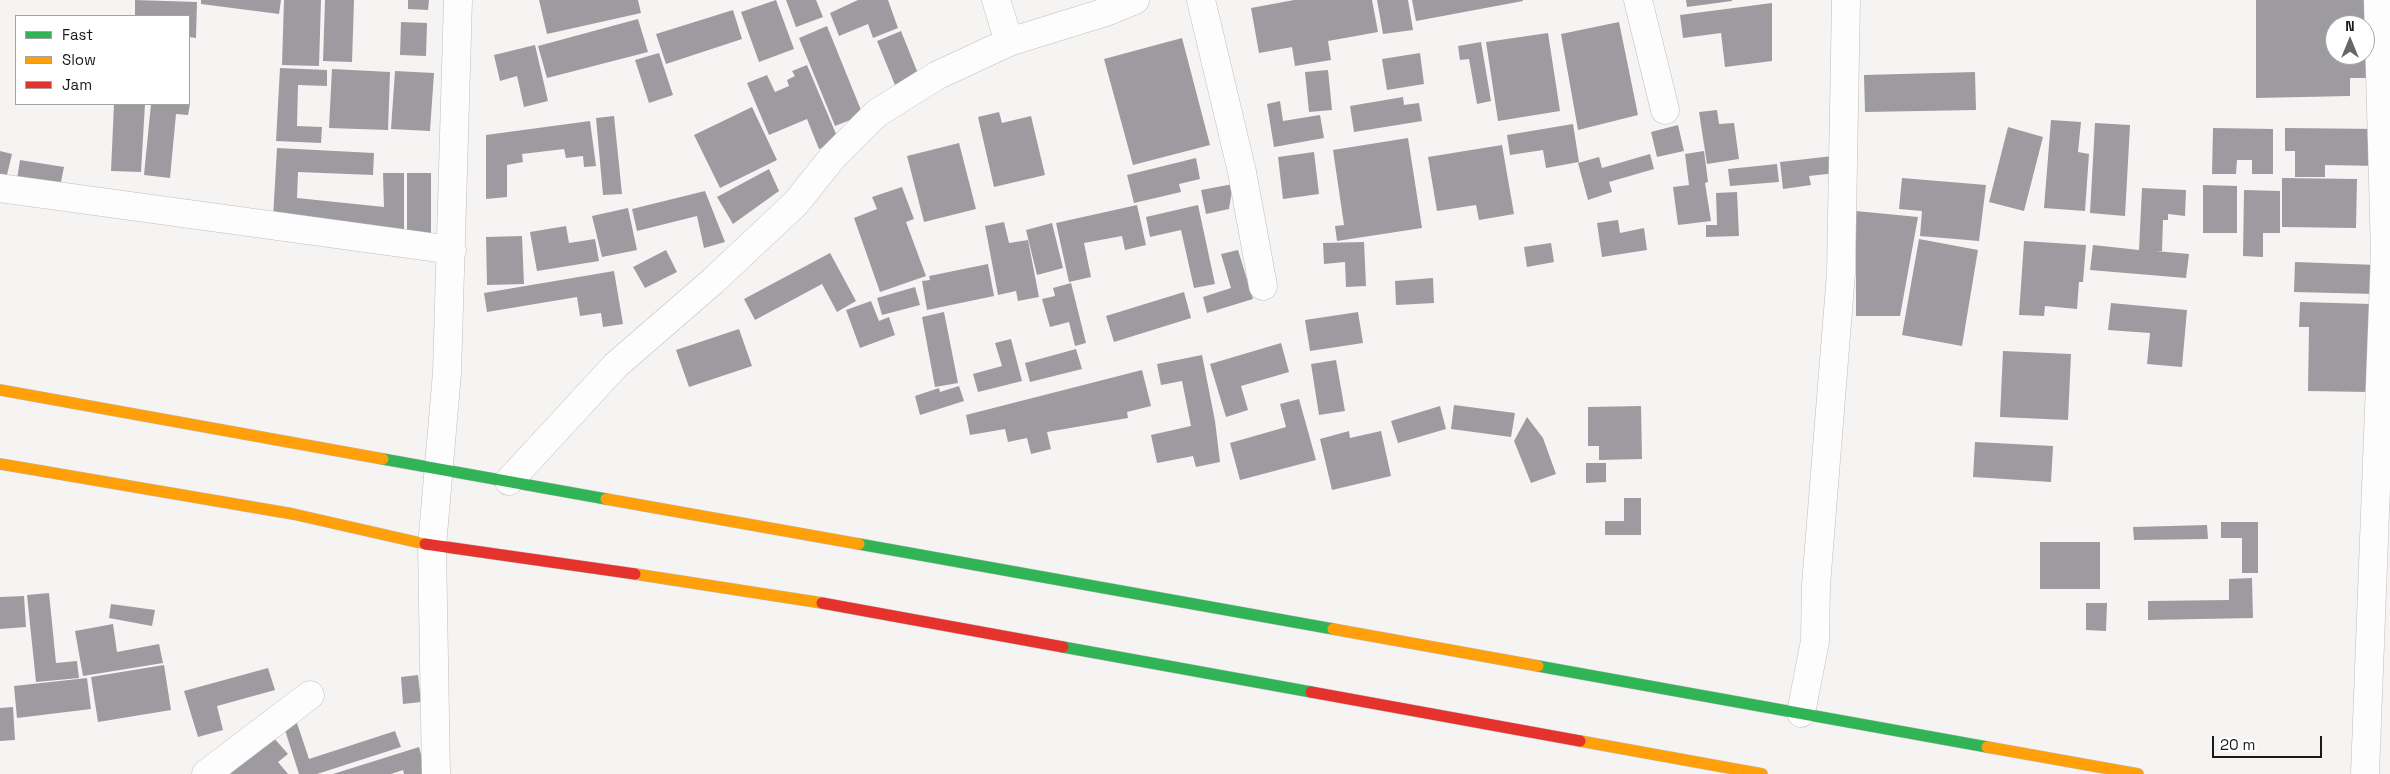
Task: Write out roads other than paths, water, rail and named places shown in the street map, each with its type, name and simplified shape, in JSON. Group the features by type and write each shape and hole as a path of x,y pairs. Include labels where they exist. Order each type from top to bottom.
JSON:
{"main road":[{"path":"0,390 1802,712 1838,722 2138,774"},
{"path":"0,464 293,514 432,546 768,594 1762,774"}],"street":[{"path":"436,774 432,546 447,373 458,0"},
{"path":"996,0 1009,42"},
{"path":"509,481 616,365 713,281 796,203 832,158 877,113 938,75 1009,42 1106,12 1135,0"},
{"path":"1201,0 1242,172 1264,286"},
{"path":"1638,0 1665,110"},
{"path":"1802,712 1814,642 1816,585 1841,273 1846,0"},
{"path":"2365,774 2387,253 2378,0"},
{"path":"0,188 452,250"},
{"path":"206,774 310,695"}]}
